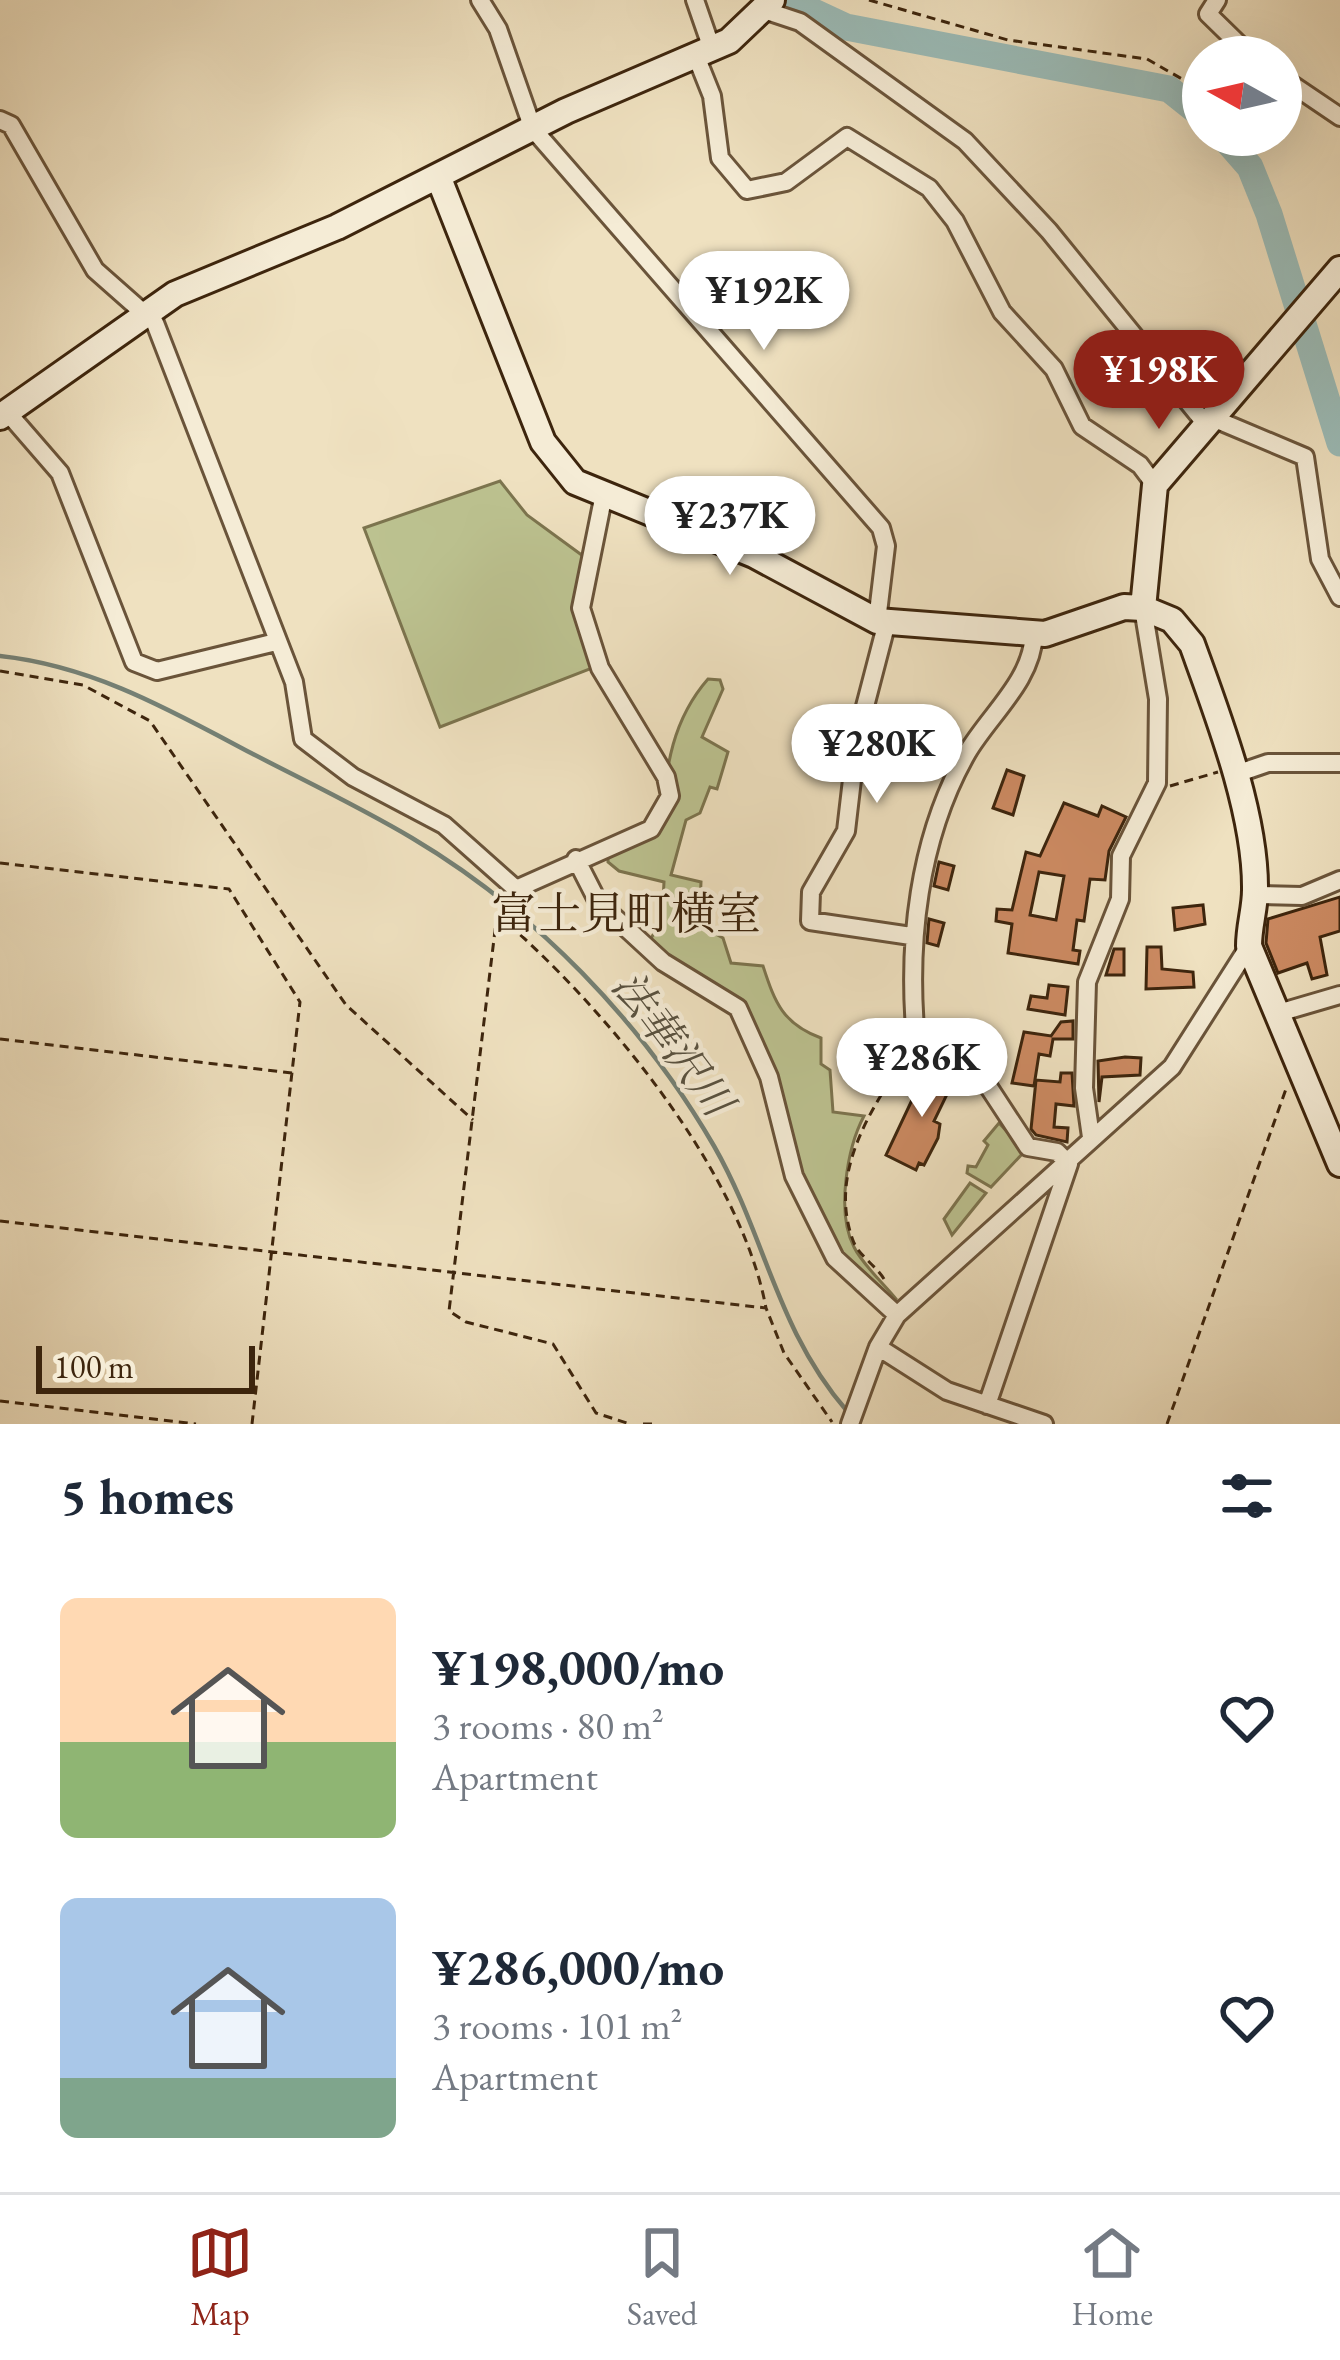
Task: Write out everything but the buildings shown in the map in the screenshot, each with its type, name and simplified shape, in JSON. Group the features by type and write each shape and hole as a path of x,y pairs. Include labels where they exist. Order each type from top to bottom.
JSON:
{"street":[{"path":"480,0 498,29 532,129 881,529 886,546 882,621 857,737 846,831 811,892 810,921 910,936"},
{"path":"695,0 720,158 747,190 786,182 847,137 929,188 955,221 1002,313 1054,369 1082,426 1140,465 1155,485"},
{"path":"1217,0 1208,14 1231,36"},
{"path":"276,642 157,671 134,662 60,473 4,415 176,294 337,227 532,129 704,52 768,6 800,22 965,141 1049,231 1208,420 1305,458 1320,559 1340,597"},
{"path":"1302,91 1340,117"},
{"path":"0,120 11,124 95,270 149,313 294,682 303,739 353,778 444,825 516,889 651,830 670,796 666,777 600,668 580,608 604,494"},
{"path":"437,176 543,442 574,482 754,555 882,621 1034,634 1124,607 1143,608 1172,620 1192,644 1248,823 1255,895 1248,915 1249,946 1340,1164"},
{"path":"1091,1138 1084,1088 1088,982 1120,899 1121,856 1156,783 1158,699 1143,608 1155,485 1340,269"},
{"path":"986,1405 1069,1164 1065,1158 1028,1147 988,1085 916,1040 910,936 931,851 966,756 1025,671 1034,634"},
{"path":"1232,771 1268,763 1340,763"},
{"path":"576,859 598,902 663,962 738,1008 769,1077 794,1176 835,1258 901,1310"},
{"path":"1255,895 1302,896 1340,880"},
{"path":"850,1424 878,1347 901,1310 1065,1158 1172,1067 1249,946"},
{"path":"1274,1014 1340,995"},
{"path":"878,1347 947,1391 1044,1424"}],"path":[{"path":"869,0 1008,40 1147,58 1182,79"},
{"path":"0,671 83,685 150,721 346,1005 472,1120"},
{"path":"1156,783 1174,787 1232,771"},
{"path":"0,863 230,889 300,1002 252,1424"},
{"path":"516,889 497,914 455,1272 447,1299 453,1317 553,1344 596,1413 631,1424"},
{"path":"497,914 544,955 675,1112 727,1204 802,1386 834,1424"},
{"path":"0,1039 294,1073"},
{"path":"901,1310 855,1246 848,1184 860,1128 916,1040"},
{"path":"1167,1424 1297,1069"},
{"path":"0,1221 766,1308"},
{"path":"0,1401 196,1424"},
{"path":"643,1424 658,1424"}],"green space":[{"path":"500,481 527,515 583,556 574,608 595,667 440,727 364,528"},
{"path":"708,679 720,680 723,689 702,737 728,752 717,789 710,787 700,813 686,820 671,875 701,882 699,925 723,938 731,963 763,966 782,1011 821,1038 821,1064 830,1070 833,1112 864,1116 849,1163 846,1217 858,1254 896,1299 890,1305 837,1256 797,1174 741,1005 684,972 649,942 662,919 664,882 619,871 608,862 608,850 663,819 673,744 686,710"},
{"path":"999,1123 1025,1151 991,1187 967,1173 968,1166 976,1167 988,1145 984,1141"},
{"path":"970,1183 986,1193 952,1235 944,1219"}],"waterway":[{"path":"788,0 846,27 1169,89 1182,99"},
{"path":"1240,156 1250,167 1269,214 1340,443"},
{"name":"法華沢川","path":"0,656 67,669 191,721 412,838 501,899 543,935 619,1013 685,1100 732,1180 804,1348 847,1411"}],"district":[{"name":"富士見町横室","path":"626,913"}]}
